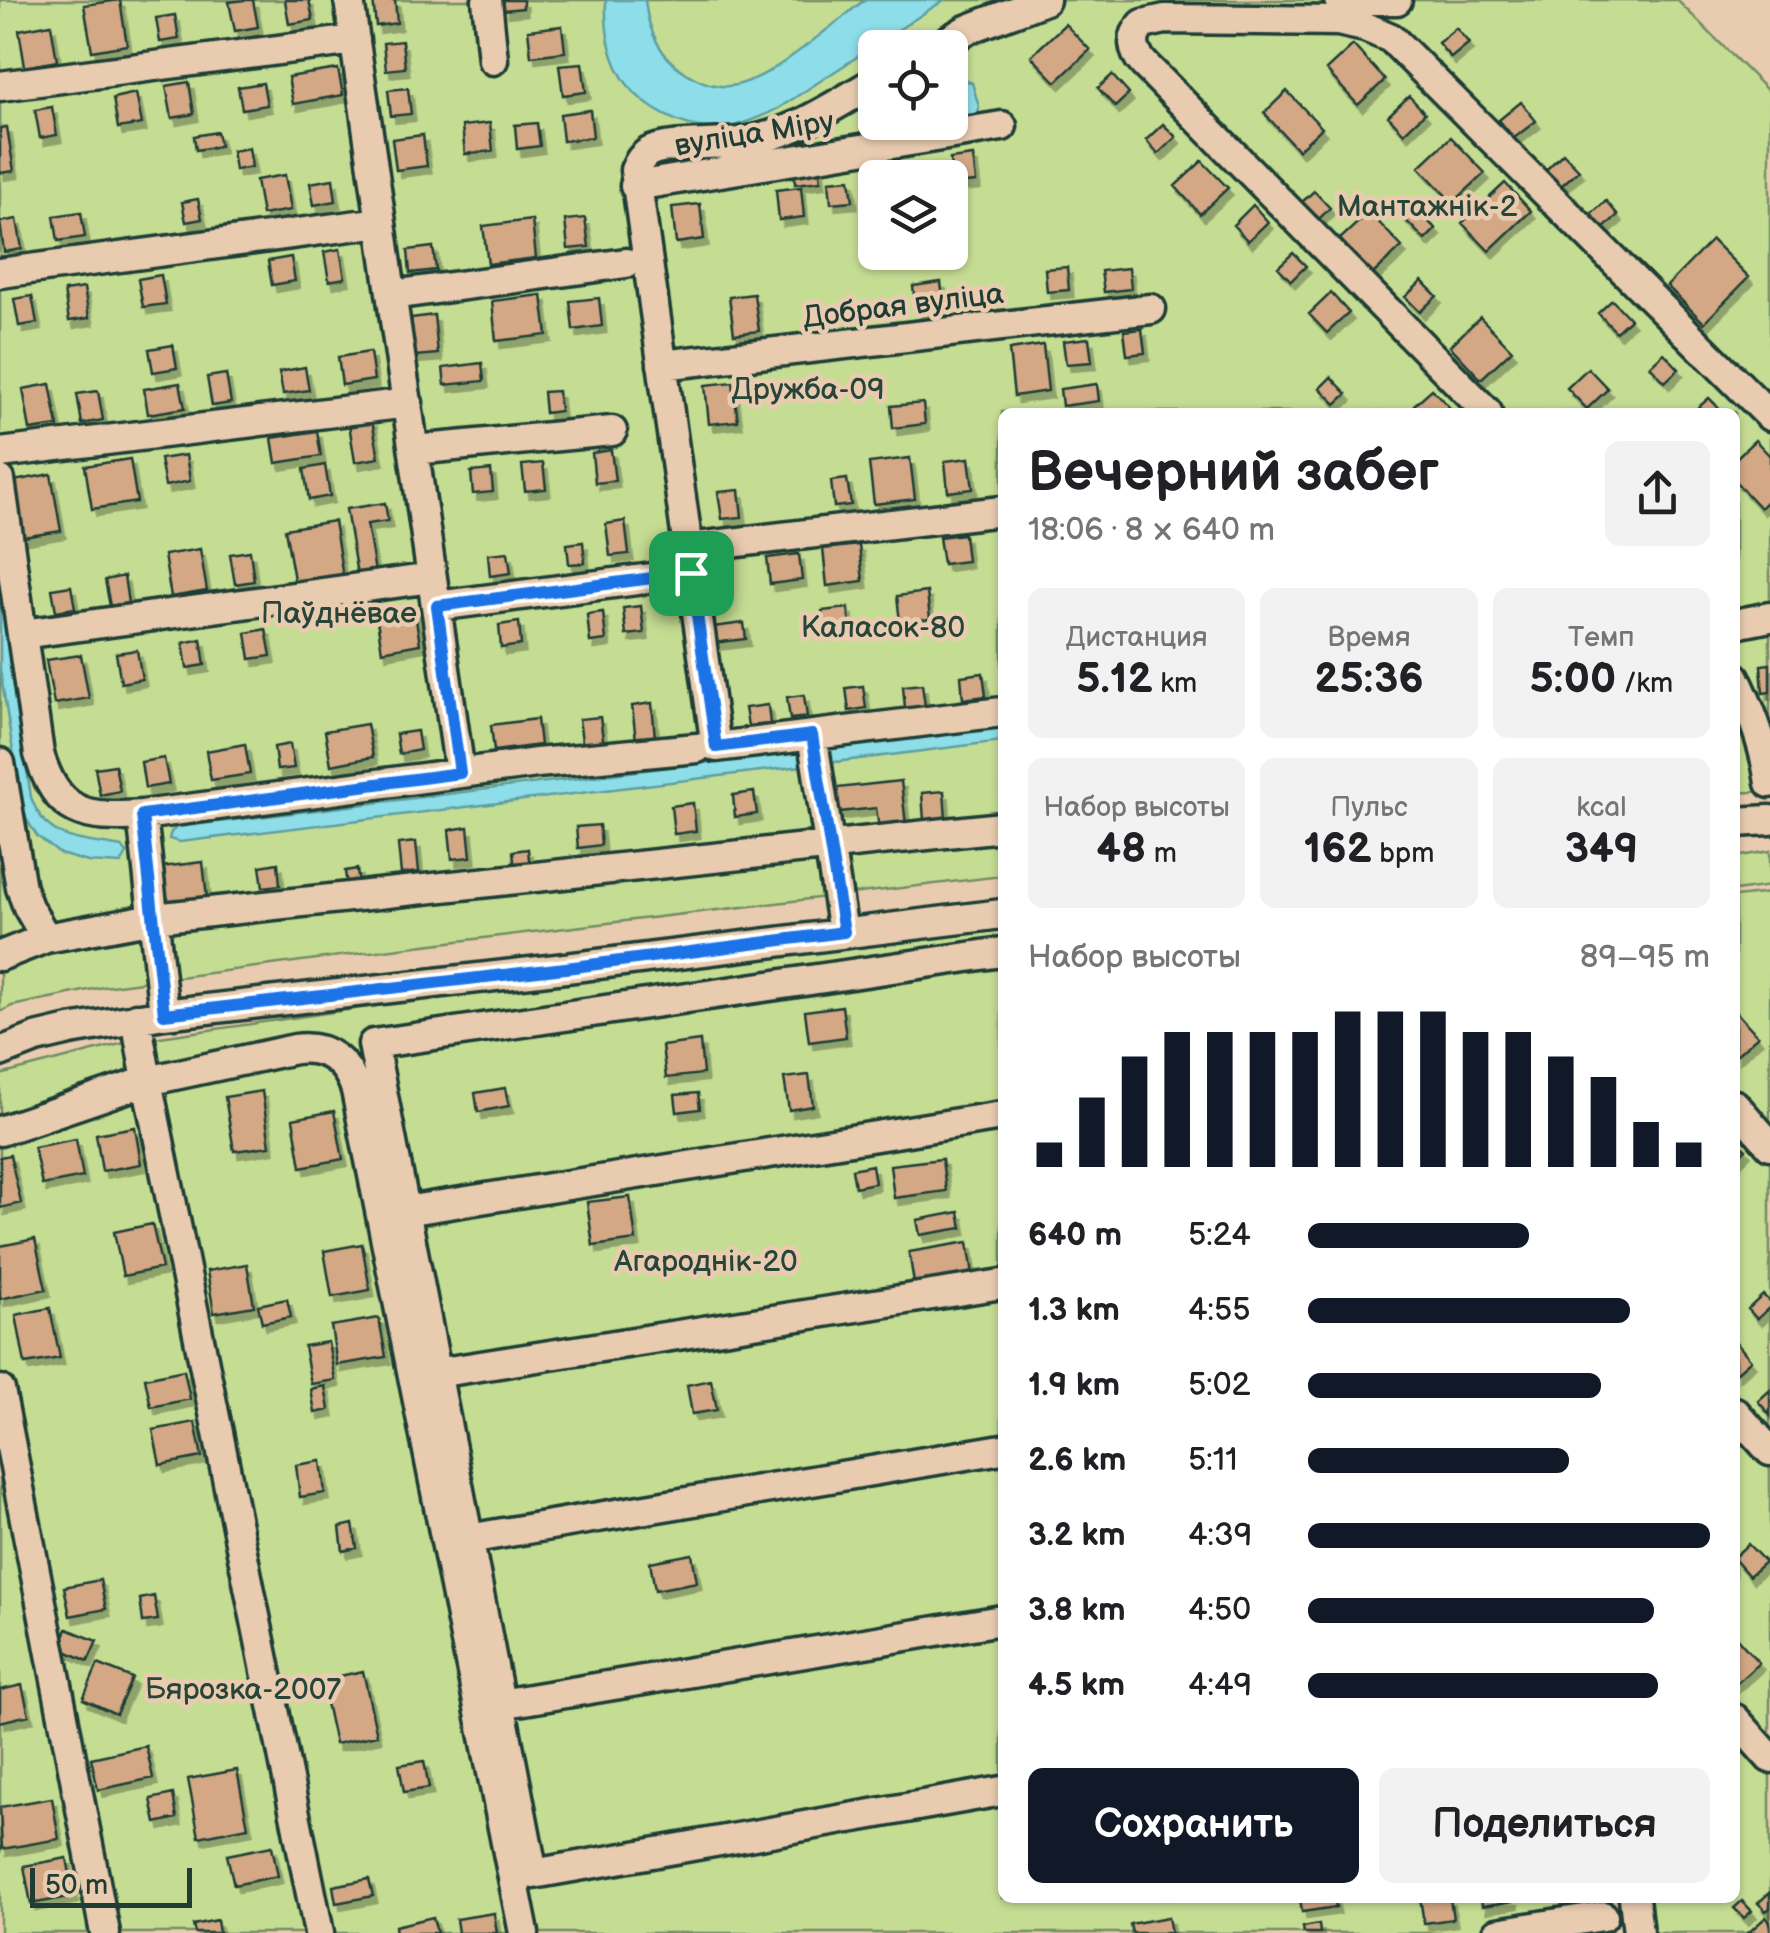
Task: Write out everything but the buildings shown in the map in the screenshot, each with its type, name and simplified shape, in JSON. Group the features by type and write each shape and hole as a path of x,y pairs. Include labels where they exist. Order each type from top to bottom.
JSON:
{"street":[{"path":"349,0 460,773"},
{"path":"487,0 493,60"},
{"path":"966,30 1045,0"},
{"path":"1339,0 1397,0"},
{"path":"1482,408 1144,64 1134,43 1143,24 1165,18 1324,20 1365,26 1390,38 1770,416"},
{"path":"0,86 355,40"},
{"path":"858,92 802,124 772,136 664,148 650,151 637,164 635,186 716,747 998,712"},
{"name":"вуліца Міру","path":"635,186 1002,126"},
{"path":"0,273 380,222"},
{"path":"392,295 626,264"},
{"name":"Добрая вуліца","path":"662,366 1150,309"},
{"path":"0,453 408,403"},
{"path":"414,450 612,431"},
{"path":"0,480 40,754 60,798 83,812 101,816 142,815 460,773 696,748"},
{"path":"22,634 435,592 689,561 998,512"},
{"path":"1740,623 1770,617"},
{"path":"1740,687 1748,704 1748,745 1770,784"},
{"path":"812,735 844,932"},
{"path":"0,763 21,888 46,938"},
{"path":"142,815 164,1014"},
{"path":"1740,822 1770,820"},
{"path":"0,956 46,938 154,918 998,827"},
{"path":"0,1052 36,1038 164,1014 998,914"},
{"path":"998,953 372,1044 533,1874 998,1792"},
{"path":"136,1018 320,1933"},
{"path":"0,1131 147,1081 308,1048 340,1061 352,1080 524,1933"},
{"path":"1740,1111 1770,1145"},
{"path":"405,1211 998,1117"},
{"path":"436,1373 998,1285"},
{"path":"0,1390 105,1933"},
{"path":"1740,1418 1770,1451"},
{"path":"468,1539 998,1450"},
{"path":"500,1704 998,1621"},
{"path":"1740,1725 1770,1758"},
{"path":"1635,1903 1639,1933"},
{"path":"1498,1933 1603,1915"}],"green space":[{"path":"0,0 1677,0 1770,93 1770,791 1740,793 1740,408 998,408 998,876 103,987 12,1006 0,1012"},
{"path":"1770,851 1770,886 1740,890 1740,856"},
{"path":"1770,893 1770,1933 1631,1933 1628,1903 1740,1903 1740,896"},
{"path":"998,925 998,1903 1583,1903 1587,1933 0,1933 0,1075 132,1041 551,981"}],"water":[{"path":"606,0 645,0 652,31 676,66 707,83 736,85 768,72 866,0 944,0 898,30 858,30 858,56 779,108 728,127 680,122 650,106 626,83 618,69 607,26"},
{"path":"968,81 979,107 977,118 968,119"},
{"path":"0,593 31,797 46,824 57,831 80,840 122,847 127,853 121,864 88,862 60,854 37,836 23,814 0,670"},
{"path":"998,727 998,742 827,763 826,748"},
{"path":"801,751 805,761 802,766 180,842 169,839 177,827"}],"route":[{"path":"691,573 716,747 812,735 844,932 164,1014 142,815 460,773 437,606 691,573"}],"park label":[{"name":"Мантажнік-2","path":"1427,206"},
{"name":"Дружба-09","path":"808,389"},
{"name":"Паўднёвае","path":"339,613"},
{"name":"Каласок-80","path":"883,627"},
{"name":"Агароднік-20","path":"706,1261"},
{"name":"Бярозка-2007","path":"243,1689"}]}
